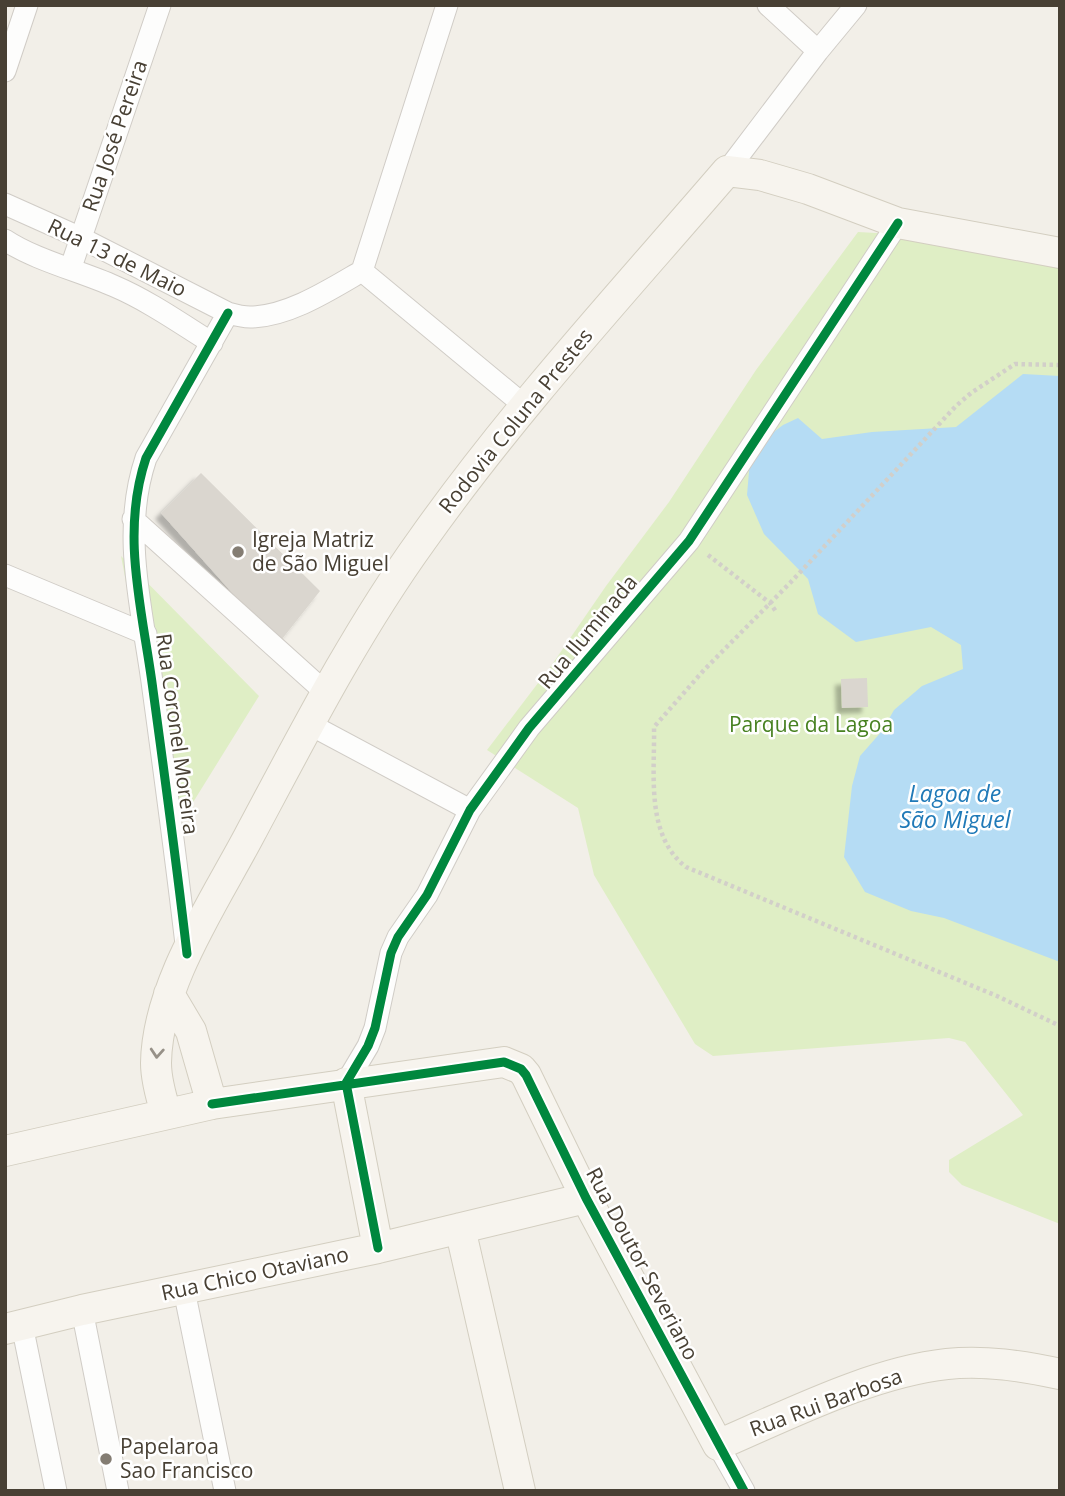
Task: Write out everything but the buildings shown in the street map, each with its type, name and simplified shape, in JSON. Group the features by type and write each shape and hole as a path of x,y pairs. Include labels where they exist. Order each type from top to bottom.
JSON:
{"street":[{"path":"5,71 27,5"},
{"name":"Rua José Pereira","path":"71,267 159,5"},
{"path":"228,313 251,317 285,310 324,293 362,271 447,5"},
{"path":"768,5 818,51"},
{"path":"727,171 856,5"},
{"path":"727,171 760,175 796,185 898,223 1060,253"},
{"name":"Rodovia Coluna Prestes","path":"166,1113 156,1066 162,1012 206,916 325,692 377,606 421,541 525,406 727,171"},
{"name":"Rua 13 de Maio","path":"5,204 81,238 228,313"},
{"name":"Rua Iluminada","path":"346,1083 368,1046 375,1028 391,953 398,937 427,895 470,810 529,728 689,541 898,223"},
{"path":"5,240 36,256 71,267 141,299 212,343"},
{"path":"362,271 525,406"},
{"name":"Rua Coronel Moreira","path":"187,954 146,634 134,569 133,519 138,483 146,458 228,313"},
{"path":"133,519 325,692"},
{"path":"5,575 146,634"},
{"path":"309,724 470,810"},
{"name":"Rua Coronel Moreira","path":"178,878 206,916"},
{"path":"169,994 191,1031 212,1104"},
{"name":"Rua Doutor Severiano","path":"346,1083 504,1062 521,1069 586,1198 744,1491"},
{"path":"5,1151 166,1113 346,1083 378,1248"},
{"name":"Rua Chico Otaviano","path":"14,1327 82,1310 378,1248 586,1198"},
{"path":"460,1228 520,1491"},
{"path":"184,1290 225,1491"},
{"path":"82,1310 118,1491"},
{"path":"14,1327 56,1491"},
{"name":"Rua Rui Barbosa","path":"718,1445 885,1377 947,1364 1016,1365 1060,1374"}],"path":[{"path":"1060,365 1016,364 956,406 790,583 704,670 654,727 656,824 673,857 686,867 997,996 1060,1026"},
{"path":"689,541 770,603 777,612"}],"green space":[{"name":"Parque da Lagoa","path":"858,232 1060,247 1060,1224 962,1185 949,1172 949,1160 1023,1115 965,1042 949,1038 713,1056 695,1044 594,875 578,808 487,750 669,502 756,370"},
{"path":"121,556 259,696 174,833"}],"water":[{"name":"Lagoa de São Miguel","path":"1023,374 1060,376 1060,962 944,918 911,911 865,892 844,857 852,786 860,756 882,731 894,710 922,686 963,669 961,645 931,627 856,642 818,614 808,579 764,534 747,495 750,460 767,437 798,418 822,439 872,432 956,427"}],"cycle path":[{"path":"378,1248 346,1083 368,1046 375,1028 391,953 398,937 427,895 470,810 529,728 689,541 898,223"},
{"path":"187,954 136,574 135,516 138,487 146,458 228,313"},
{"path":"212,1104 504,1062 521,1069 586,1198 744,1491"}],"place":[{"name":"Igreja Matriz de São Miguel","path":"238,552"},
{"name":"Papelaroa Sao Francisco","path":"106,1459"}]}
